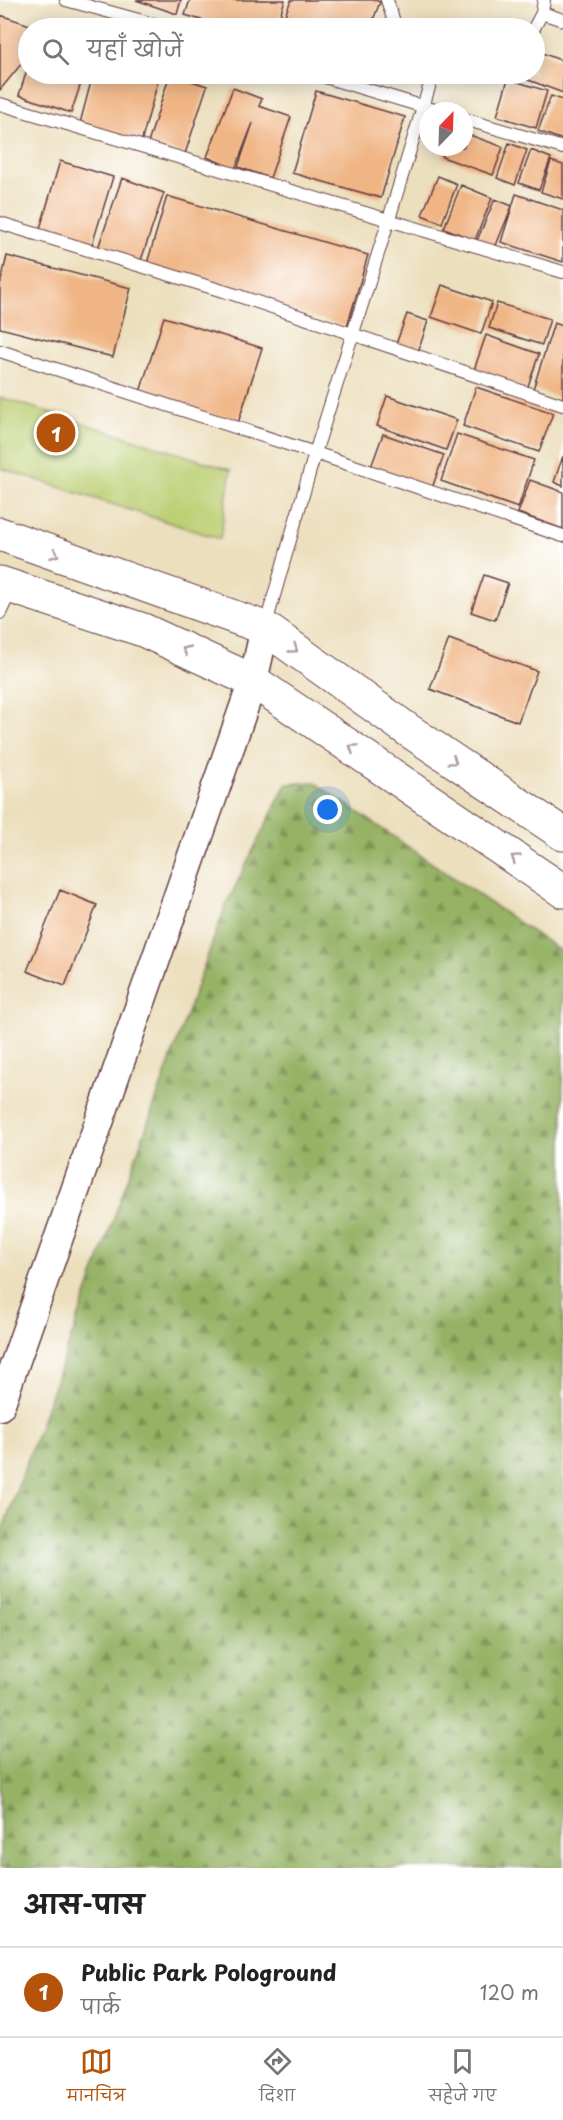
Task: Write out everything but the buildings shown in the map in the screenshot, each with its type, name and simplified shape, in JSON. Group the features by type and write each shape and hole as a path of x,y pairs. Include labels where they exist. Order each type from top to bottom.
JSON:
{"main road":[{"path":"0,534 265,628 408,730 563,834"},
{"path":"4,595 143,630 253,681 563,891"}],"street":[{"path":"0,1406 253,681 265,628"}],"lane":[{"path":"66,0 132,18"},
{"path":"387,0 393,18"},
{"path":"539,18 544,0"},
{"path":"542,13 563,20"},
{"path":"348,84 419,105"},
{"path":"425,102 430,84"},
{"path":"0,104 563,272"},
{"path":"473,122 563,148"},
{"path":"265,628 315,453 419,123"},
{"path":"0,224 236,295 563,405"},
{"path":"0,351 563,536"}],"green space":[{"path":"0,397 231,470 220,539 0,468"},
{"path":"314,782 563,953 563,1868 0,1868 0,1537 225,907 286,784"}],"place":[{"name":"Public Park Pologround","path":"56,433"}]}
